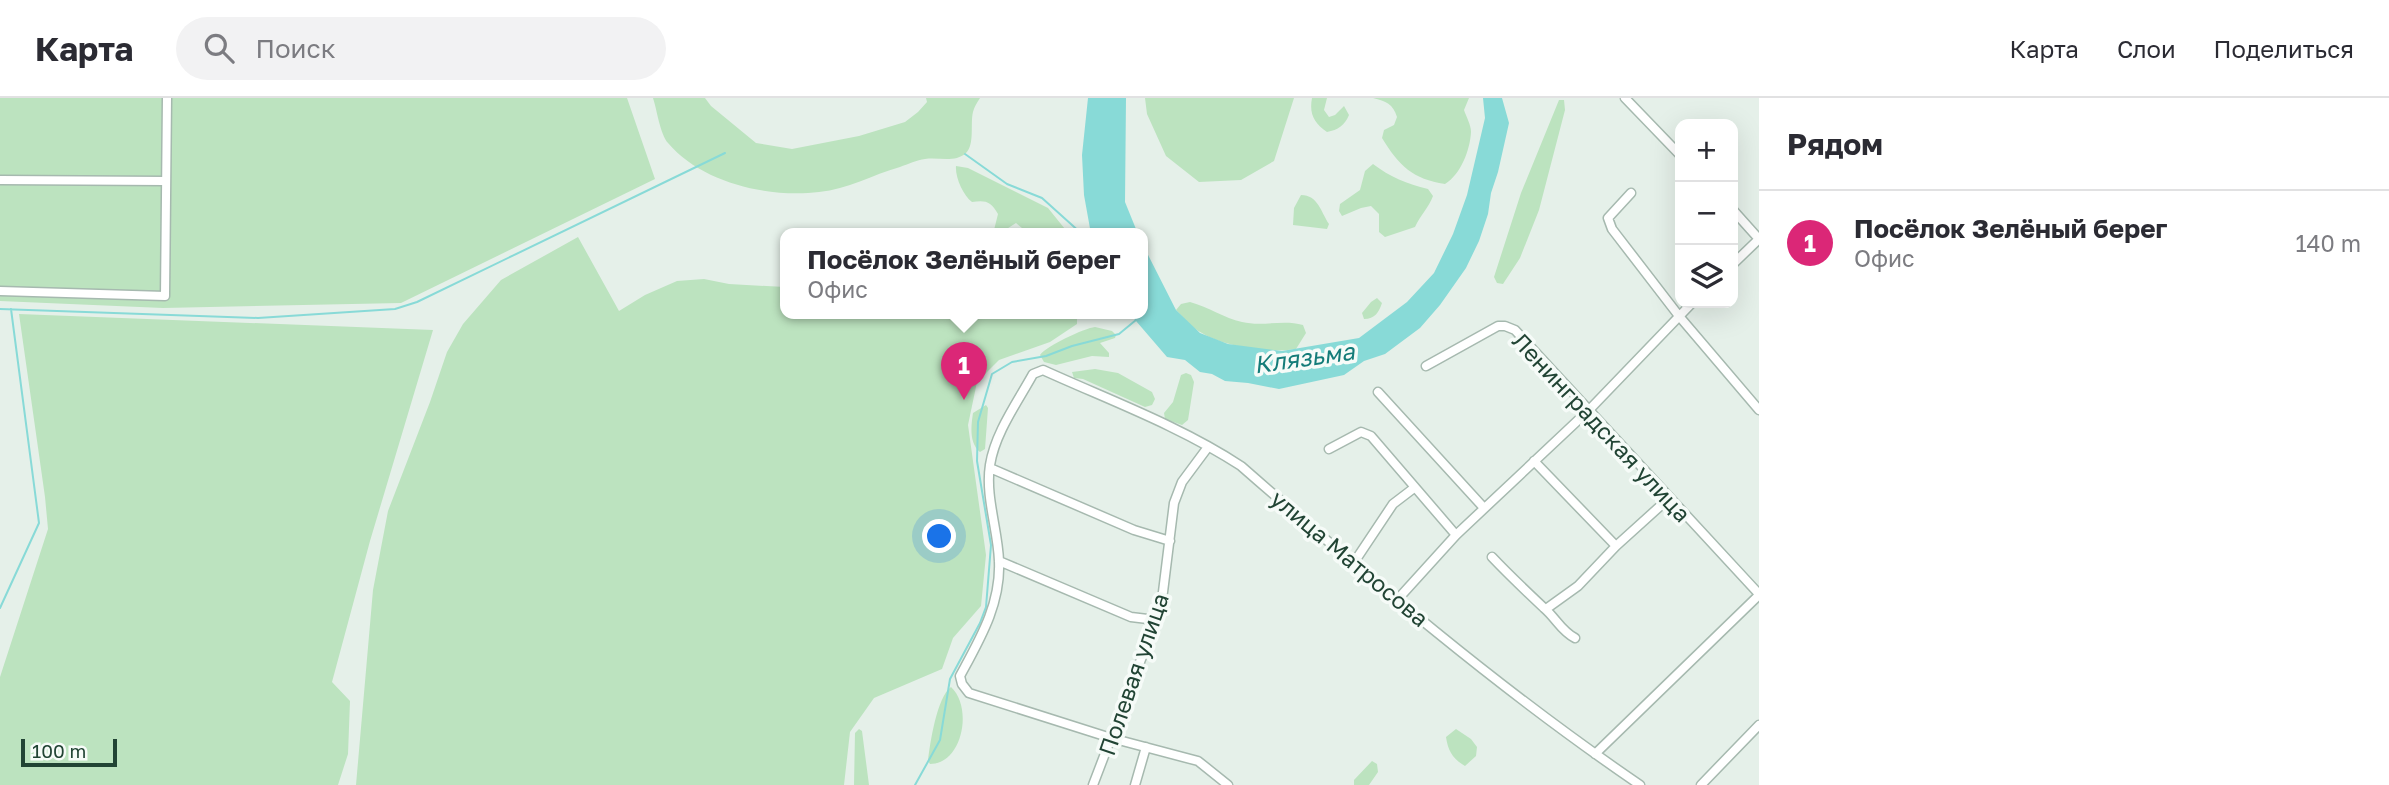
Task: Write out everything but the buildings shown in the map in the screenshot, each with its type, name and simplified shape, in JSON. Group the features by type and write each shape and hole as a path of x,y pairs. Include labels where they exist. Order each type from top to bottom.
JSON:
{"street":[{"path":"0,291 165,296 167,98"},
{"path":"1625,98 1675,150"},
{"path":"0,180 165,181"},
{"path":"1631,193 1608,218 1612,229 1679,316 1759,410"},
{"path":"1738,216 1759,239 1738,259"},
{"path":"1397,600 1456,535 1590,409 1687,308"},
{"name":"Ленинградская улица","path":"1426,366 1498,326 1515,330 1590,409 1668,499 1759,594"},
{"name":"улица Матросова","path":"989,468 994,445 1032,374 1038,370 1159,422 1241,466 1397,600 1595,754 1640,785"},
{"path":"1378,392 1484,508"},
{"path":"1329,449 1361,432 1371,436 1456,535"},
{"name":"Полевая улица","path":"1093,785 1156,620 1163,592 1174,503 1182,482 1208,447"},
{"path":"1534,461 1616,546"},
{"path":"1170,541 1134,530 989,468 999,584 992,614 960,676 969,693 1111,738 1198,761 1228,785"},
{"path":"1353,564 1393,504 1414,488"},
{"path":"1546,609 1578,586 1616,546 1668,499"},
{"path":"1492,557 1528,596 1546,609 1564,632 1575,638"},
{"path":"999,561 1131,617 1156,620"},
{"path":"1595,754 1759,594"},
{"path":"1701,785 1759,725"},
{"path":"1135,785 1146,747"}],"green space":[{"path":"0,98 627,98 655,179 401,303 163,308 0,301"},
{"path":"653,98 705,98 756,143 792,149 859,136 905,122 927,102 926,98 980,98 973,112 969,149 962,156 922,160 840,188 799,193 758,190 737,185 717,178 682,157 665,139"},
{"path":"1145,98 1294,98 1274,161 1241,180 1199,182 1166,156 1147,114"},
{"path":"1312,98 1327,98 1324,110 1329,117 1344,106 1349,115 1345,122 1327,132 1314,118"},
{"path":"1373,98 1469,98 1464,110 1471,129 1469,146 1464,161 1451,180 1445,184 1424,179 1401,164 1382,138 1384,130 1394,125 1397,117 1388,104"},
{"path":"1559,100 1564,100 1565,110 1539,210 1520,258 1503,284 1497,283 1494,277 1521,193"},
{"path":"1373,164 1399,180 1428,189 1433,196 1415,227 1385,237 1379,232 1379,214 1371,206 1342,216 1339,211 1340,204 1360,190 1365,171"},
{"path":"956,166 968,168 1048,208 1064,228 1022,228 1016,223 1008,228 994,228 998,214 993,206 987,202 972,202 958,180"},
{"path":"1301,195 1311,198 1318,205 1329,224 1327,229 1293,225 1294,208"},
{"path":"578,237 619,311 645,295 677,281 704,279 729,284 780,287 780,319 1077,319 1077,324 1050,342 999,360 977,382 968,425 986,555 981,606 953,638 942,669 874,698 850,732 844,785 356,785 373,590 388,511 447,352 463,324 501,280"},
{"path":"1377,298 1382,303 1378,312 1371,318 1364,319 1362,313"},
{"path":"1190,302 1242,322 1303,325 1306,333 1296,349 1260,349 1223,342 1198,331 1176,310 1181,304"},
{"path":"19,314 433,330 370,541 332,682 350,701 348,754 338,785 0,785 0,677 48,529"},
{"path":"1095,327 1112,331 1116,335 1115,338 1100,343 1109,353 1109,357 1092,356 1056,365 1044,362 1040,355 1044,351 1075,334"},
{"path":"1095,369 1118,373 1152,392 1155,399 1152,405 1145,407 1083,379 1074,378 1072,372"},
{"path":"1181,375 1191,375 1194,382 1188,420 1182,425 1165,419 1164,413 1173,402"},
{"path":"986,405 985,449 980,452 972,439 972,418 973,413"},
{"path":"951,687 962,707 961,733 950,755 941,762 930,764 930,743 935,721 942,700"},
{"path":"859,729 862,731 869,785 854,785 855,733"},
{"path":"1456,729 1471,739 1477,747 1476,756 1465,766 1454,757 1447,742 1446,737"},
{"path":"1372,761 1377,764 1378,772 1369,785 1354,785 1354,780"}],"water":[{"path":"1088,98 1126,98 1125,202 1136,228 1090,228 1084,195 1082,155"},
{"name":"Клязьма","path":"1483,98 1502,98 1509,123 1479,241 1466,268 1440,305 1420,328 1385,354 1364,361 1344,375 1279,389 1225,381 1212,374 1200,372 1185,360 1167,357 1134,319 1148,319 1148,255 1176,310 1200,333 1228,344 1282,351 1359,338 1407,302 1434,273 1453,234 1467,195 1485,118"}],"waterway":[{"path":"0,309 258,318 395,309 417,302 725,153"},
{"path":"965,154 1007,184 1042,198 1075,228"},
{"path":"0,608 39,523 11,309"},
{"path":"915,785 940,740 950,679 986,607 991,545 977,461 978,422 992,374 1012,362 1046,356 1119,334 1136,320"}],"place":[{"name":"Посёлок Зелёный берег","path":"964,400"}]}
